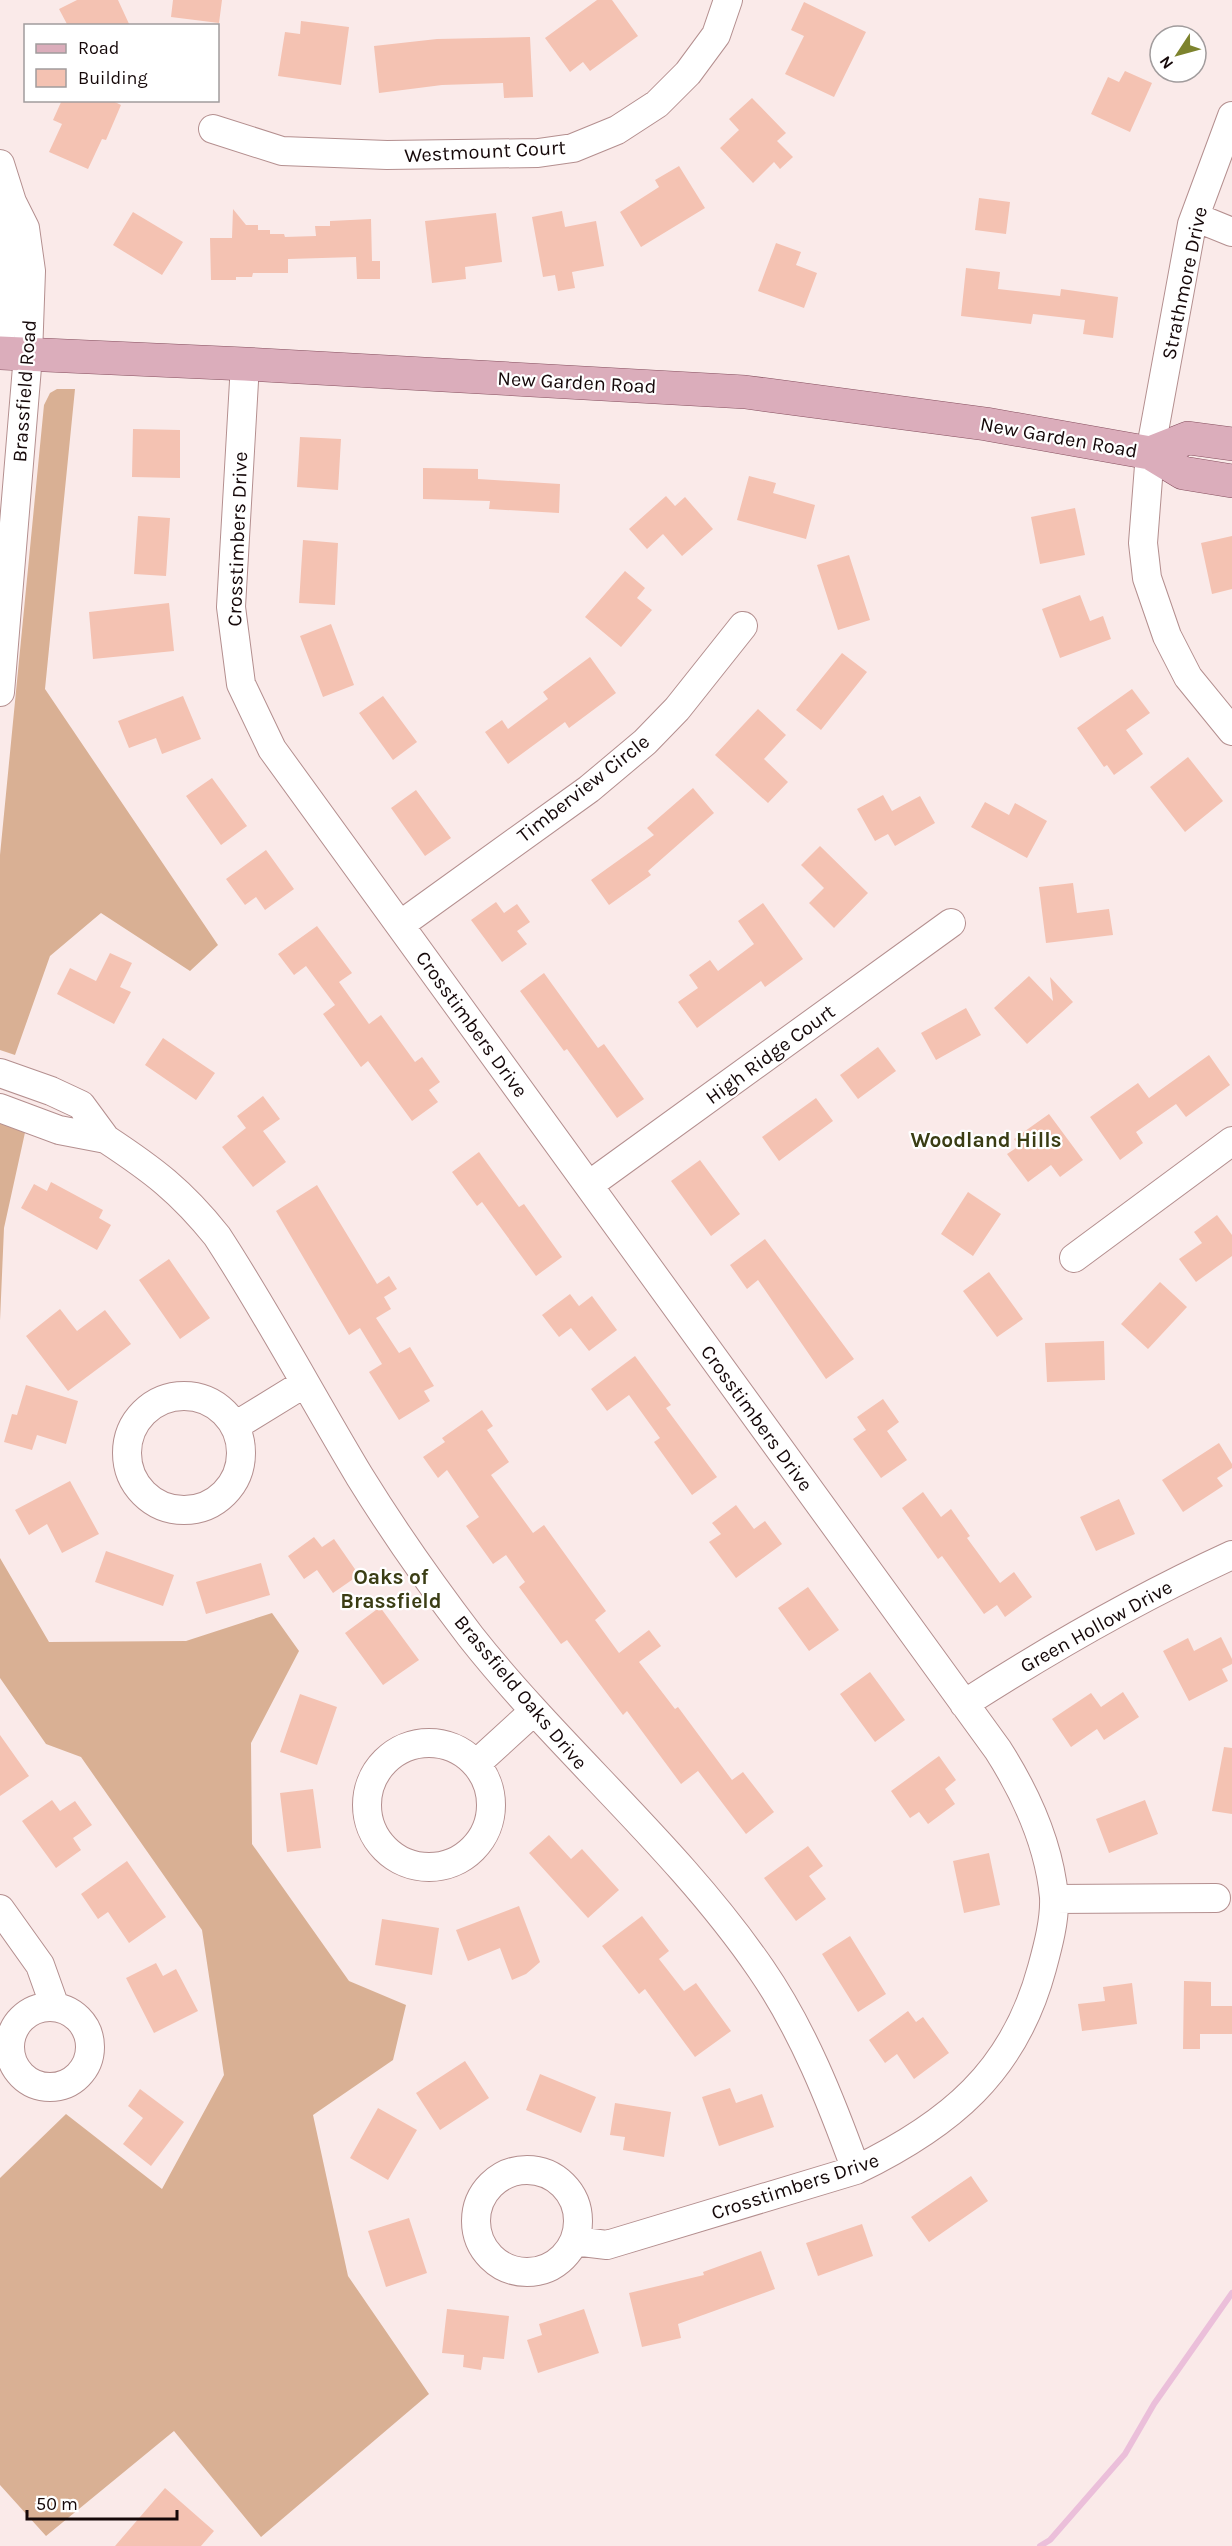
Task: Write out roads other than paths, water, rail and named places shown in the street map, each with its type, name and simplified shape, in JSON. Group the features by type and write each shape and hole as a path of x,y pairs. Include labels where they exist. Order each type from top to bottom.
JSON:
{"main road":[{"name":"New Garden Road","path":"9,352 745,392 986,424 1150,453 1184,473 1232,481"},
{"name":"New Garden Road","path":"1150,453 1188,438 1232,444"}],"street":[{"name":"Westmount Court","path":"213,129 282,151 387,155 538,153 573,148 617,130 657,104 688,73 716,35 728,0"},
{"name":"Strathmore Drive","path":"1232,116 1195,217 1150,453 1143,543 1147,578 1158,616 1188,677 1232,731"},
{"name":"Brassfield Road","path":"0,164 12,201 25,228 31,271 9,352 0,692"},
{"path":"1195,217 1232,232"},
{"name":"Crosstimbers Drive","path":"245,364 231,607 241,684 272,749 1013,1774 1036,1821 1054,1899 1049,1943 1038,1983 1018,2033 996,2065 965,2100 923,2135 890,2155 856,2170 607,2245 574,2241"},
{"name":"Timberview Circle","path":"400,926 589,789 645,742 677,709 742,626"},
{"name":"High Ridge Court","path":"589,1185 951,923"},
{"name":"Brassfield Oaks Drive","path":"0,1073 51,1091 81,1105 106,1139 157,1172 194,1207 241,1273 362,1479 413,1558 471,1636 533,1712 706,1898 763,1971 819,2073 856,2170"},
{"name":"Brassfield Oaks Drive","path":"0,1108 59,1130 106,1139"},
{"path":"1074,1258 1232,1141"},
{"path":"234,1426 305,1383"},
{"path":"180,1396 206,1400 217,1407 234,1426 241,1451 240,1463 231,1486 212,1503 188,1511 164,1507 152,1501 135,1483 127,1459 128,1439 136,1421 155,1403 180,1396"},
{"name":"Green Hollow Drive","path":"964,1704 1057,1645 1161,1588 1232,1555"},
{"path":"476,1764 533,1712"},
{"path":"419,1743 440,1744 460,1751 476,1764 486,1779 491,1797 491,1815 486,1833 475,1848 461,1859 444,1866 426,1868 408,1864 392,1855 377,1840 369,1821 367,1800 372,1780 383,1762 400,1750 419,1743"},
{"path":"1054,1899 1215,1898"},
{"path":"0,1909 40,1965 55,2007"}],"waterway":[{"path":"1040,2546 1050,2540 1125,2454 1154,2404 1232,2293"}],"district":[{"name":"Woodland Hills","path":"986,1140"},
{"name":"Oaks of Brassfield","path":"391,1589"}]}
